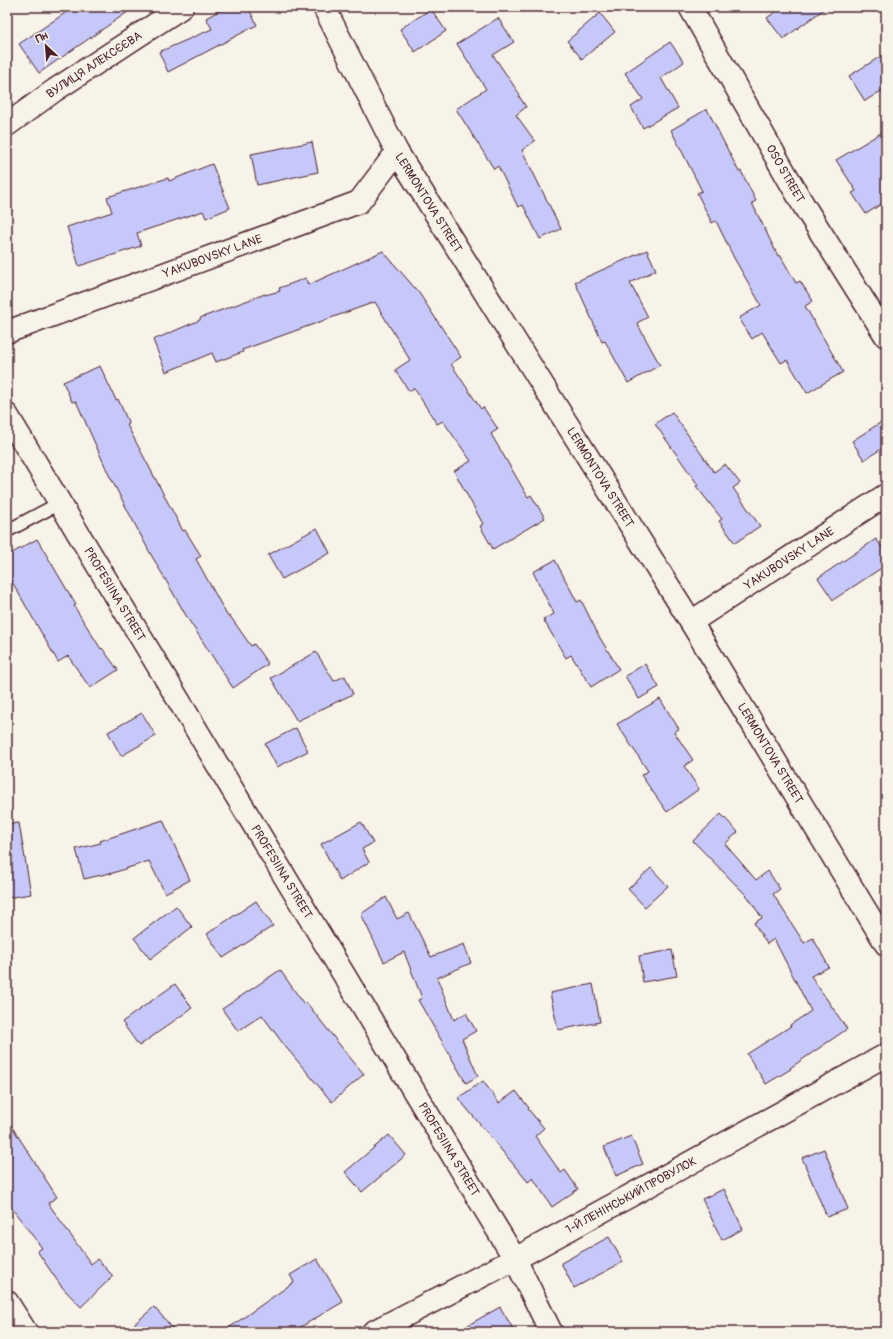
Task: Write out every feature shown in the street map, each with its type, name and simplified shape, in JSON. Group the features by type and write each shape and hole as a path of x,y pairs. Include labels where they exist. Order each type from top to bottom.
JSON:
{"street":[{"name":"ВУЛИЦЯ АЛЕКСЄЄВА","path":"7,125 55,90 182,7"},
{"name":"LERMONTOVA STREET","path":"324,7 397,152 692,622 886,944"},
{"name":"OSO STREET","path":"690,7 804,206 886,336"},
{"name":"YAKUBOVSKY LANE","path":"7,332 359,202 397,152"},
{"name":"PROFESIINA STREET","path":"7,415 515,1259 550,1332"},
{"name":"YAKUBOVSKY LANE","path":"692,622 886,495"},
{"name":"1-Й ЛЕНІНСЬКИЙ ПРОВУЛОК","path":"373,1332 515,1259 886,1056"},
{"path":"7,1302 26,1332"}],"lane":[{"path":"7,531 60,503"}],"building":[{"path":"74,7 135,7 39,73 19,44"},
{"path":"226,7 248,7 257,25 168,72 159,52 212,29 206,18"},
{"path":"782,7 827,7 783,39 767,18"},
{"path":"431,9 446,31 415,52 400,29"},
{"path":"600,13 615,32 582,59 567,41"},
{"path":"498,18 514,42 493,55 520,95 519,96 526,107 516,115 535,141 522,150 561,229 540,239 523,205 518,207 498,166 494,169 456,109 486,89 457,44"},
{"path":"670,42 684,62 661,78 678,108 643,128 631,107 643,99 625,73"},
{"path":"886,53 886,88 865,101 849,76"},
{"path":"707,109 739,172 741,171 756,201 752,203 778,256 780,255 796,283 800,281 813,301 805,306 843,372 807,393 787,360 781,363 762,332 752,339 739,318 761,305 734,258 716,221 712,223 697,193 702,191 671,130"},
{"path":"886,130 886,201 866,214 852,193 856,191 836,160"},
{"path":"312,142 318,172 257,185 251,154"},
{"path":"212,164 230,208 206,218 203,211 137,233 141,246 79,266 67,227 112,212 107,197 168,178 169,181"},
{"path":"647,250 656,270 630,283 648,317 637,323 660,365 628,383 605,341 602,342 575,282"},
{"path":"383,251 419,293 461,357 451,364 481,409 483,407 498,429 491,434 528,497 531,495 545,518 493,549 480,526 483,524 454,471 471,461 443,421 437,424 414,388 409,391 395,370 410,360 375,302 242,350 243,352 216,362 212,353 166,372 153,340 200,320 200,318 265,294 280,291 279,288 306,278 308,285"},
{"path":"100,366 116,400 118,399 129,424 127,425 183,531 185,530 201,556 196,559 228,617 230,616 251,646 254,644 268,664 233,688 188,619 149,551 109,475 76,401 72,402 63,382"},
{"path":"672,412 714,472 725,464 740,483 733,488 760,526 735,543 719,521 722,519 696,486 698,485 655,424"},
{"path":"886,419 886,446 864,460 852,441"},
{"path":"317,528 330,553 282,579 268,555"},
{"path":"37,539 76,605 74,606 101,649 102,648 118,670 90,688 68,656 58,662 7,573 7,556"},
{"path":"876,539 886,553 886,565 833,600 818,578"},
{"path":"555,560 577,602 581,600 600,638 619,669 591,687 571,655 566,658 543,619 554,614 533,572"},
{"path":"316,652 334,681 345,676 353,694 297,721 271,678"},
{"path":"645,664 659,687 639,699 625,676"},
{"path":"660,699 679,729 674,732 693,760 684,766 699,789 667,812 641,775 648,771 617,724"},
{"path":"142,713 156,736 121,756 108,732"},
{"path":"296,728 308,751 277,767 265,744"},
{"path":"721,814 738,832 725,844 756,880 768,871 780,889 773,894 804,943 813,938 829,967 811,976 847,1029 790,1068 791,1069 766,1084 747,1054 791,1026 790,1025 811,1011 774,939 767,944 754,923 762,918 748,897 693,841"},
{"path":"163,820 190,880 165,893 149,861 110,874 84,879 76,849 101,843 100,841"},
{"path":"361,822 373,843 362,849 369,862 340,881 321,844"},
{"path":"19,823 31,894 7,898 7,824"},
{"path":"651,868 668,886 645,907 628,889"},
{"path":"386,897 397,919 409,913 431,957 464,944 471,963 437,978 454,1020 466,1013 476,1031 462,1039 478,1076 466,1083 418,1000 422,998 404,952 384,962 361,914"},
{"path":"256,901 273,926 223,958 207,934"},
{"path":"176,906 192,927 150,959 134,938"},
{"path":"672,950 677,976 643,982 639,956"},
{"path":"280,970 304,1004 306,1002 364,1074 332,1102 284,1045 262,1015 238,1031 222,1009"},
{"path":"175,984 192,1008 139,1046 122,1022"},
{"path":"593,984 600,1022 558,1030 550,993"},
{"path":"483,1081 499,1103 516,1091 529,1108 528,1109 544,1128 535,1136 561,1173 565,1170 578,1189 552,1207 533,1178 528,1182 458,1098"},
{"path":"7,1119 57,1197 48,1203 91,1264 97,1259 113,1276 81,1307 61,1286 37,1251 42,1248 7,1202"},
{"path":"389,1135 406,1155 362,1192 345,1172"},
{"path":"631,1136 643,1164 616,1176 604,1147"},
{"path":"824,1149 848,1209 827,1217 802,1158"},
{"path":"724,1189 743,1229 722,1240 702,1199"},
{"path":"609,1237 623,1262 574,1288 561,1263"},
{"path":"317,1259 343,1302 292,1332 223,1332 294,1282 290,1275"},
{"path":"154,1307 176,1332 125,1332"},
{"path":"500,1307 515,1332 456,1332"}]}
